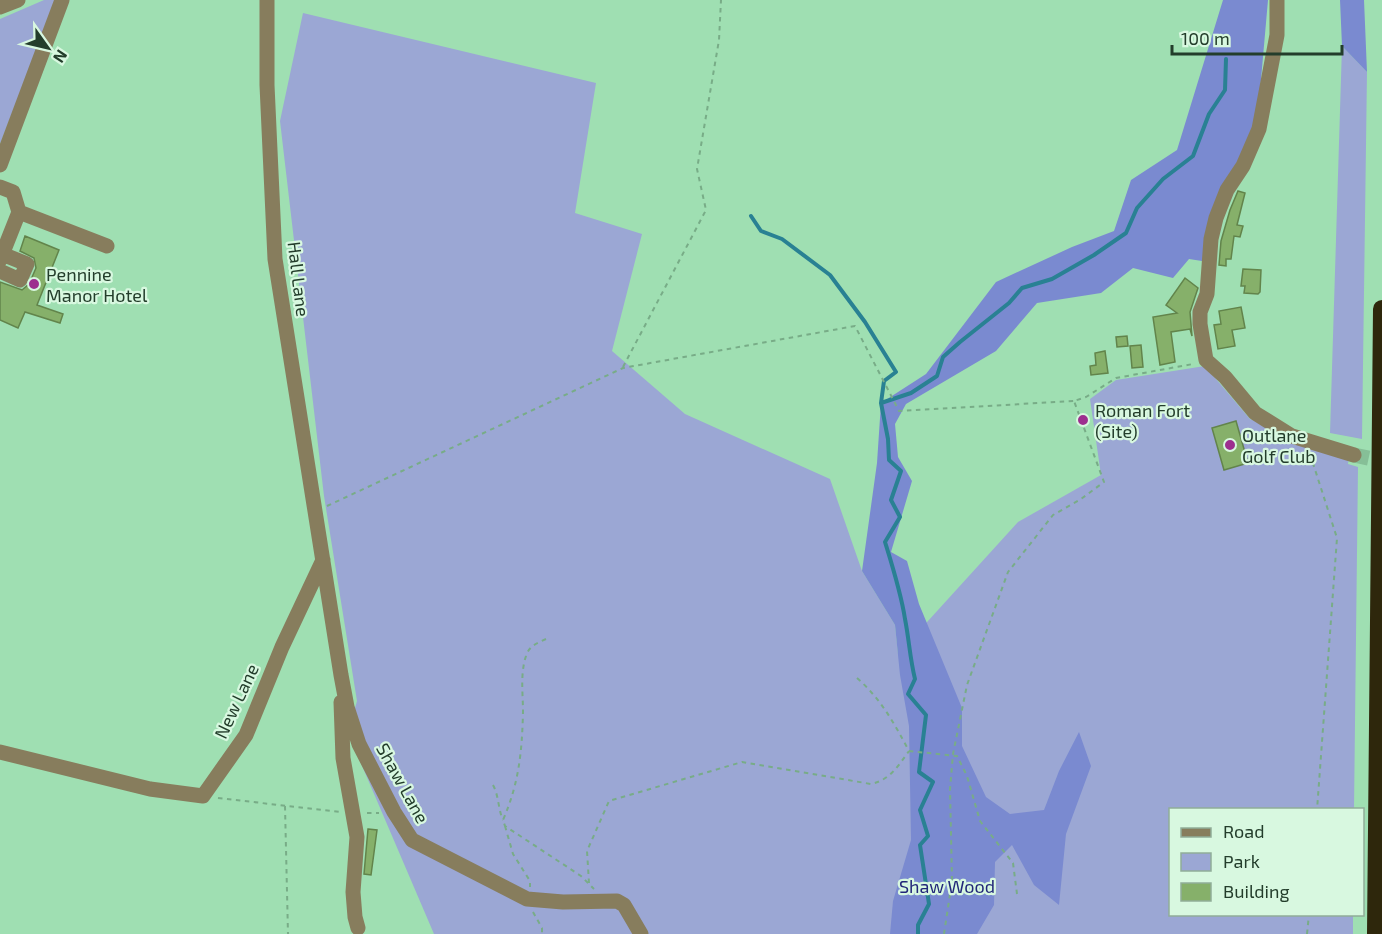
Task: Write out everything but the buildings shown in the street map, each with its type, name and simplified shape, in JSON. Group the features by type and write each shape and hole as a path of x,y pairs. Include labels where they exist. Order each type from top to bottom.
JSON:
{"highway":[{"path":"1376,934 1382,309"}],"street":[{"path":"0,7 18,0"},
{"path":"0,165 63,0"},
{"name":"Hall Lane","path":"267,0 267,85 275,259 322,560"},
{"path":"1277,0 1276,35 1259,129 1243,166 1227,190 1211,238 1207,294 1200,318 1206,360 1225,377 1255,413 1292,436 1354,455"},
{"path":"0,187 13,192 19,212 1,257 27,264 20,280 0,271"},
{"path":"19,212 107,246"},
{"name":"Shaw Lane","path":"322,560 347,707 359,744 394,812 412,840 529,900 617,901 624,906 641,934"},
{"name":"New Lane","path":"203,796 246,735 282,647 322,560"},
{"path":"341,675 343,758 357,837 353,892 358,928"},
{"path":"0,752 150,789 203,796"}],"path":[{"path":"623,368 706,210 698,168 720,40 721,0"},
{"path":"314,512 623,368 855,326 899,411 1074,401 1086,397 1116,378 1206,360"},
{"path":"944,934 952,881 950,789 953,754 968,685 1008,572 1053,515 1104,482 1074,401"},
{"path":"1306,440 1337,538 1317,808"},
{"path":"503,820 517,783 522,753 522,679 526,657 530,647 546,639"},
{"path":"857,678 883,704 909,751 957,756 967,776 980,821 1013,863 1017,894"},
{"path":"589,884 587,851 609,801 742,762 871,784 883,781 892,774 909,751"},
{"path":"493,785 513,854 530,881 529,907 542,928 542,934"},
{"path":"203,796 353,814 394,812"},
{"path":"285,806 288,934"},
{"path":"505,826 589,884 601,902"},
{"path":"1307,934 1309,916"}],"green space":[{"path":"44,0 56,0 0,144 0,19"},
{"name":"Shaw Wood","path":"1223,0 1268,0 1257,125 1202,261 1189,259 1173,278 1133,268 1101,293 1037,303 996,351 906,404 895,424 898,457 912,481 891,552 907,561 919,604 962,708 962,746 986,797 1010,814 1044,810 1059,771 1079,732 1091,766 1066,834 1059,905 1034,885 1012,845 995,862 994,905 977,934 890,934 893,901 911,840 909,726 900,675 895,625 862,571 877,463 881,403 926,374 996,282 1072,247 1114,231 1131,180 1177,150"},
{"path":"1340,0 1364,0 1367,72 1342,46"},
{"name":"Outlane Golf Club","path":"303,13 596,83 575,213 642,234 612,351 685,414 830,479 862,571 895,625 898,654 1018,522 1101,475 1090,399 1116,380 1205,366 1250,419 1349,456 1348,464 1358,467 1354,808 1169,808 1169,916 1353,916 1353,934 434,934 348,733 357,701 324,496 280,121"},
{"path":"1342,46 1367,72 1362,439 1330,433"}],"waterway":[{"path":"918,934 918,925 929,904 920,845 928,836 920,810 933,782 919,772 926,715 908,694 915,679 897,581 885,542 900,517 891,500 901,471 889,460 888,439 881,403 911,393 937,376 943,357 1009,303 1022,288 1052,279 1126,233 1137,208 1163,179 1193,156 1209,114 1225,90 1226,59"},
{"path":"751,216 761,231 782,239 830,275 865,322 896,372 884,381 881,403"}],"tunnel":[{"path":"1354,455 1382,461"}],"place":[{"name":"Pennine Manor Hotel","path":"34,284"},
{"name":"Roman Fort (Site)","path":"1083,420"},
{"name":"Outlane Golf Club","path":"1230,445"}]}
